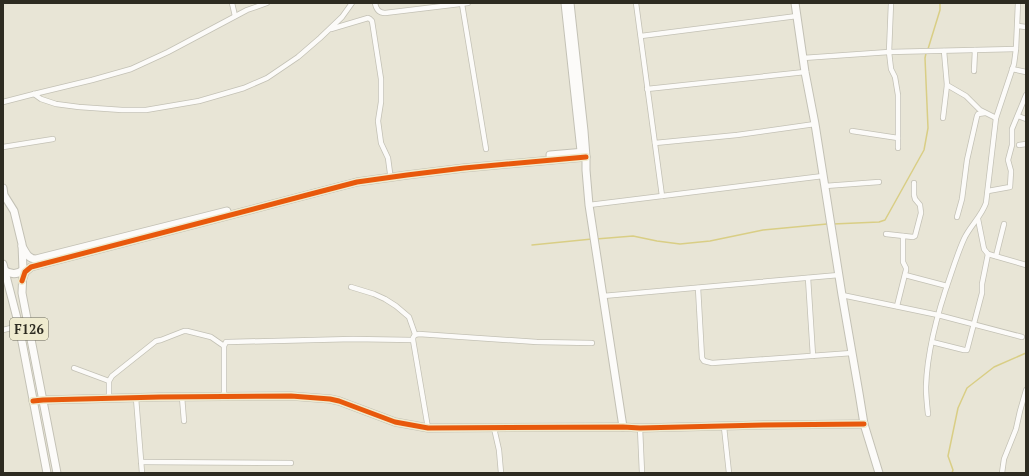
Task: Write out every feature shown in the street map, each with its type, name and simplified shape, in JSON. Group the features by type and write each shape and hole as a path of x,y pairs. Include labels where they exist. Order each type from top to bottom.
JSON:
{"street":[{"path":"232,3 234,16"},
{"path":"3,102 131,69 168,52 234,16 267,3"},
{"path":"34,94 41,99 56,104 122,110 146,110 199,101 244,88 267,78 298,57 330,29 342,17 352,3"},
{"path":"374,3 377,10 386,14 468,3"},
{"path":"565,3 580,140 584,155"},
{"path":"570,3 589,204 623,427"},
{"path":"636,3 662,196"},
{"path":"795,3 805,72 815,124 864,424 879,473"},
{"path":"891,3 890,52 891,69 895,77 898,95 898,148"},
{"path":"928,414 926,385 932,342 938,315 965,236 978,219 986,203 996,118 1012,69 1016,49 1018,3"},
{"path":"462,4 486,149"},
{"path":"641,36 797,16"},
{"path":"330,29 368,18 372,21 382,92 378,121 381,143 388,158 390,173"},
{"path":"1018,26 1026,27"},
{"path":"803,58 890,52 1016,49"},
{"path":"974,71 975,50"},
{"path":"943,118 947,85 944,51"},
{"path":"1012,69 1026,72"},
{"path":"647,89 805,72"},
{"path":"947,85 966,96 980,110 996,118"},
{"path":"988,191 1010,187 1011,170 1008,160 1012,145 1012,129 1026,95"},
{"path":"957,217 962,199 964,176 977,116 985,113"},
{"path":"1018,116 1026,119"},
{"path":"655,143 737,135 815,124"},
{"path":"852,131 898,138"},
{"path":"3,147 53,139"},
{"path":"567,156 574,150 580,140"},
{"path":"1019,145 1026,144"},
{"path":"22,244 27,255 33,259 36,259 356,178 463,163 584,155"},
{"path":"22,281 25,272 31,267 357,182 567,156 579,161 585,168"},
{"path":"589,204 823,176"},
{"path":"825,186 878,182"},
{"path":"886,234 915,236 921,213 920,205 914,194 914,183"},
{"name":"F126","path":"3,188 4,195 14,211 22,244 22,292 57,473"},
{"path":"3,207 14,211"},
{"path":"978,219 984,249 988,254 1026,264"},
{"path":"996,256 1004,224"},
{"path":"897,306 906,268 903,262 903,236"},
{"path":"932,342 966,351 968,349 982,293 982,284 988,254"},
{"path":"4,267 11,274 18,273 23,270"},
{"name":"F126","path":"4,267 19,326 47,473"},
{"path":"603,296 839,275"},
{"path":"905,275 947,286"},
{"path":"808,278 813,356"},
{"path":"351,287 385,299 409,317 415,334 413,336 413,340 428,428"},
{"path":"698,288 702,358 704,361 712,364 852,353"},
{"path":"842,295 938,315 1022,338"},
{"path":"3,330 19,326"},
{"path":"108,398 109,381 112,376 156,341 184,331 210,337 224,346"},
{"path":"415,334 537,342 592,343"},
{"path":"224,397 224,346 226,342 353,339 413,340"},
{"path":"74,368 109,381"},
{"path":"1002,473 1004,459 1016,428 1026,390"},
{"path":"33,401 108,398 291,396 339,401 395,422 428,428 640,428 864,424"},
{"path":"182,397 184,421"},
{"path":"136,398 142,473"},
{"path":"724,426 730,473"},
{"path":"494,428 499,450 501,473"},
{"path":"640,428 642,473"},
{"path":"141,462 291,463"}],"waterway":[{"path":"928,49 940,10 940,3"},
{"path":"833,224 879,222 885,220 924,150 928,128 926,53"},
{"path":"596,239 633,236 680,244 710,241 763,230 827,224"},
{"path":"532,245 592,239"},
{"path":"952,473 953,470 948,456 958,408 967,388 994,367 1026,353"}],"cycle path":[{"path":"22,281 25,272 31,267 357,182 464,168 586,157"},
{"path":"33,401 160,397 291,396 339,401 395,422 428,428 640,428 864,424"}]}
